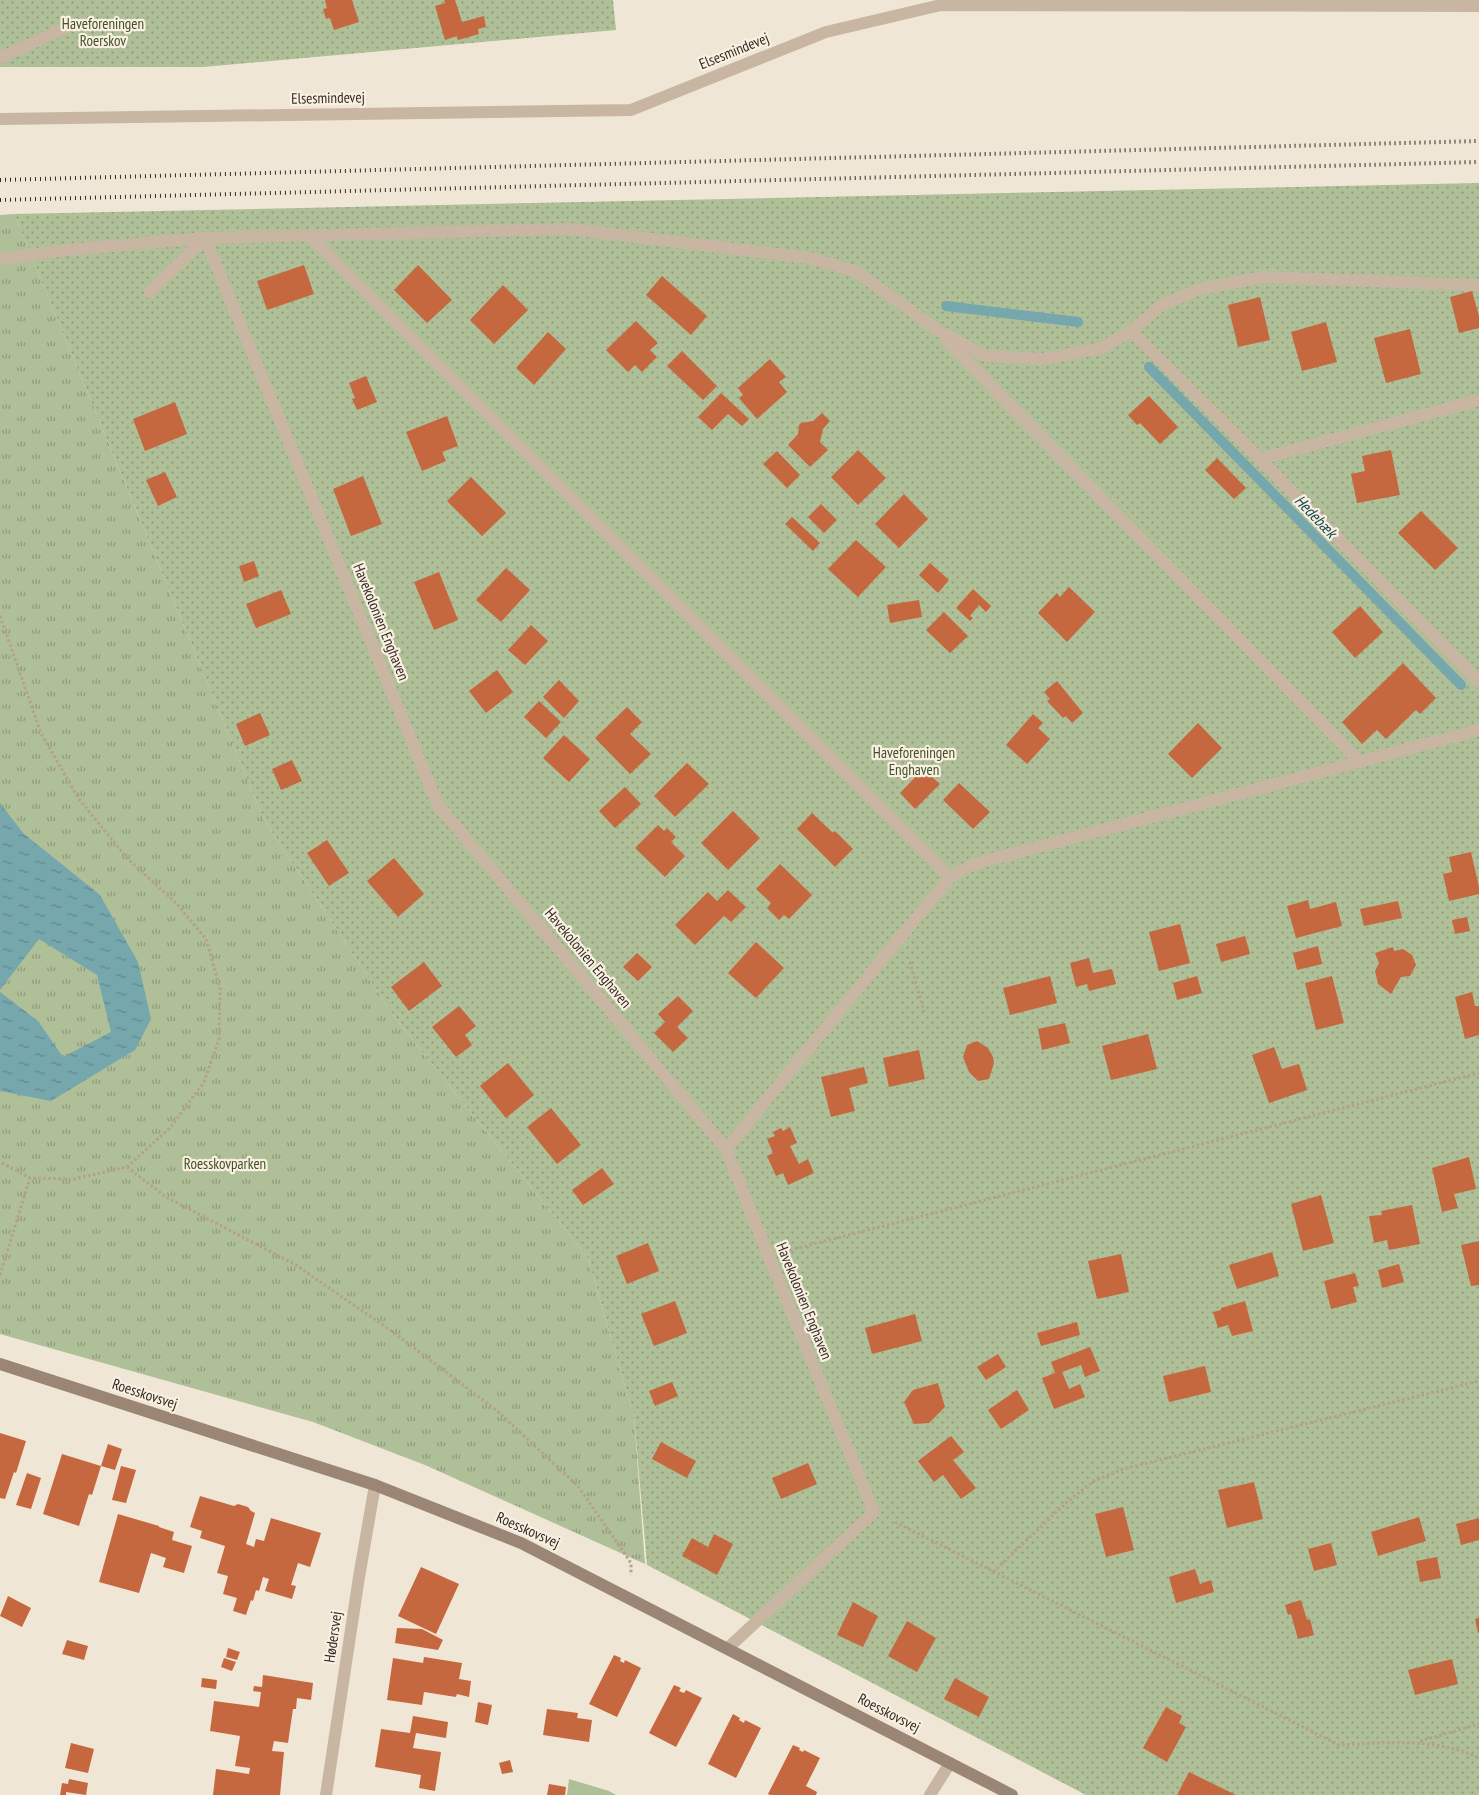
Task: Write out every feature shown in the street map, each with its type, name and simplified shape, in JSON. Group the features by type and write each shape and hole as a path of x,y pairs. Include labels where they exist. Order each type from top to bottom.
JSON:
{"street":[{"name":"Elsesmindevej","path":"0,119 631,110 826,32 941,4 1277,2 1479,6"},
{"path":"0,58 69,26"},
{"path":"0,260 66,250 205,238 569,229 810,258 857,272 936,329 985,356 1042,359 1102,348 1130,331 1162,305 1191,292 1264,277 1479,285"},
{"path":"309,235 950,877"},
{"path":"150,292 205,238"},
{"name":"Havekolonien Enghaven","path":"205,238 438,804 726,1148 874,1512"},
{"path":"936,329 1360,762"},
{"path":"1130,331 1260,459 1479,682"},
{"path":"1260,459 1479,400"},
{"path":"726,1148 950,877 974,864 1479,730"},
{"name":"Roesskovsvej","path":"0,1364 375,1485 521,1543 1012,1795"},
{"name":"Hødersvej","path":"326,1795 357,1587 375,1485"},
{"path":"728,1648 874,1512"},
{"path":"930,1795 950,1763"}],"path":[{"path":"0,616 41,733 78,798 128,858 176,903 206,939 220,988 219,1039 204,1082 171,1127 127,1167 74,1179 30,1178 0,1162"},
{"path":"902,934 924,1012"},
{"path":"768,1255 1479,1072"},
{"path":"127,1167 166,1197 296,1265 397,1335 496,1410 578,1486 631,1562 629,1598"},
{"path":"0,1275 30,1178"},
{"path":"993,1572 1068,1501 1094,1481 1123,1469 1479,1380"},
{"path":"874,1512 1339,1745 1418,1742 1479,1724"},
{"path":"1418,1742 1464,1751 1479,1758"}],"green space":[{"name":"Haveforeningen Roerskov","path":"0,0 613,0 616,30 203,67 0,67"},
{"name":"Haveforeningen Enghaven","path":"1479,183 1479,1795 1086,1795 647,1565 634,1417 588,1258 395,1018 264,820 14,214"},
{"name":"Roesskovparken","path":"14,214 264,820 395,1018 588,1258 634,1417 645,1564 425,1465 313,1422 0,1334 0,215"},
{"path":"569,1779 609,1791 616,1795 567,1795"}],"water":[{"path":"0,803 23,833 100,895 138,962 151,1019 135,1050 51,1101 0,1091 0,992 38,1021 63,1057 111,1032 97,975 39,939 0,990"}],"building":[{"path":"325,0 352,0 359,22 334,30 330,18 326,19 323,9 327,8"},
{"path":"444,0 455,0 462,22 484,16 486,27 478,29 479,34 458,40 457,36 445,40 435,6 445,3"},
{"path":"304,265 314,294 267,310 257,281"},
{"path":"418,265 452,300 427,323 394,290"},
{"path":"662,276 707,316 691,335 646,295"},
{"path":"503,285 528,310 494,344 470,320"},
{"path":"1472,291 1479,316 1479,328 1459,333 1450,297"},
{"path":"1260,297 1270,340 1238,347 1228,305"},
{"path":"636,321 658,343 650,350 657,357 642,372 635,365 628,372 606,350"},
{"path":"1326,322 1337,362 1302,371 1291,332"},
{"path":"1410,329 1421,374 1386,383 1374,338"},
{"path":"548,332 566,349 534,385 516,368"},
{"path":"682,351 717,386 703,400 667,366"},
{"path":"770,359 786,377 779,382 787,392 757,419 739,398 743,395 738,388"},
{"path":"366,376 377,402 357,410 352,399 355,398 349,383"},
{"path":"721,393 749,419 742,426 728,414 712,430 698,417"},
{"path":"1149,396 1178,427 1160,444 1140,423 1137,425 1128,415"},
{"path":"175,402 187,434 145,451 133,419"},
{"path":"822,413 830,421 823,429 820,442 828,450 810,467 788,445 798,434 801,423 813,421"},
{"path":"447,416 458,446 442,452 446,461 422,471 406,432"},
{"path":"858,450 886,478 858,505 831,477"},
{"path":"1391,450 1400,495 1357,503 1351,474 1365,471 1362,456"},
{"path":"777,451 800,475 787,488 763,464"},
{"path":"1217,458 1246,488 1234,499 1205,470"},
{"path":"165,472 177,497 158,506 146,480"},
{"path":"363,476 382,524 351,536 333,489"},
{"path":"471,477 506,513 482,536 447,501"},
{"path":"904,494 928,519 899,548 875,524"},
{"path":"821,504 837,520 824,533 808,517"},
{"path":"1421,511 1458,548 1435,570 1398,533"},
{"path":"792,517 820,543 813,551 785,524"},
{"path":"856,540 886,567 858,597 828,569"},
{"path":"254,561 259,576 244,582 239,566"},
{"path":"930,563 949,580 938,593 919,575"},
{"path":"506,568 530,590 501,622 476,600"},
{"path":"439,572 458,620 434,630 414,582"},
{"path":"1069,587 1095,612 1067,642 1038,613 1057,593 1060,597"},
{"path":"973,589 991,606 986,612 979,605 970,616 973,618 970,621 956,608"},
{"path":"281,590 291,614 256,628 246,604"},
{"path":"919,600 922,617 890,623 887,605"},
{"path":"1360,606 1383,632 1355,658 1332,632"},
{"path":"944,612 968,636 950,653 926,630"},
{"path":"531,625 548,641 525,665 508,650"},
{"path":"1403,663 1436,698 1420,714 1416,710 1386,739 1377,730 1362,744 1342,722"},
{"path":"497,670 513,692 486,713 469,691"},
{"path":"559,680 579,701 564,718 543,697"},
{"path":"1057,681 1083,713 1072,723 1066,716 1063,718 1047,701 1050,699 1044,692"},
{"path":"539,701 561,722 546,738 524,717"},
{"path":"627,707 642,722 630,734 651,754 630,774 595,738"},
{"path":"260,713 270,735 245,746 236,724"},
{"path":"1033,714 1043,723 1038,728 1050,739 1027,764 1006,745"},
{"path":"1198,723 1222,748 1192,778 1168,754"},
{"path":"564,735 590,759 569,782 543,758"},
{"path":"292,760 302,781 281,790 272,769"},
{"path":"687,763 709,784 675,817 654,796"},
{"path":"923,769 940,784 915,809 900,793"},
{"path":"959,783 990,812 973,829 943,800"},
{"path":"625,787 641,804 615,828 599,811"},
{"path":"733,811 760,838 728,870 701,843"},
{"path":"812,813 833,833 835,831 853,849 835,867 797,829"},
{"path":"658,825 664,831 667,828 676,837 671,842 685,856 665,877 635,848"},
{"path":"327,840 349,873 329,886 307,853"},
{"path":"1471,852 1479,894 1449,901 1443,874 1452,872 1449,857"},
{"path":"394,858 424,894 398,917 367,881"},
{"path":"780,864 812,895 789,919 784,915 779,920 767,908 771,903 756,889"},
{"path":"728,890 746,907 731,922 724,916 695,945 675,925 708,892 717,901"},
{"path":"1308,900 1310,909 1336,902 1342,926 1296,938 1287,906"},
{"path":"1398,901 1402,918 1364,926 1360,909"},
{"path":"1467,917 1470,931 1455,934 1452,920"},
{"path":"1180,924 1190,963 1159,971 1149,932"},
{"path":"1245,936 1250,954 1221,962 1216,944"},
{"path":"756,942 784,968 756,998 728,973"},
{"path":"1318,946 1322,964 1297,970 1293,953"},
{"path":"1393,947 1394,951 1403,949 1412,955 1416,965 1410,976 1401,977 1391,994 1378,984 1375,971 1379,963 1375,953"},
{"path":"637,953 652,967 638,981 623,967"},
{"path":"1089,958 1093,973 1112,969 1116,984 1089,991 1087,984 1076,987 1070,963"},
{"path":"424,962 442,986 409,1011 391,987"},
{"path":"1050,976 1057,1003 1010,1015 1003,988"},
{"path":"1197,976 1202,993 1177,1000 1173,983"},
{"path":"1332,976 1344,1023 1316,1030 1305,983"},
{"path":"1472,992 1475,1006 1479,1006 1479,1035 1465,1039 1455,997"},
{"path":"678,996 693,1011 677,1027 688,1038 673,1052 654,1033 665,1022 658,1014"},
{"path":"459,1006 476,1026 465,1035 472,1045 456,1057 432,1027"},
{"path":"1065,1023 1070,1043 1042,1050 1038,1029"},
{"path":"1148,1034 1157,1069 1111,1080 1102,1046"},
{"path":"977,1041 988,1048 994,1063 989,1079 978,1081 969,1072 963,1057 967,1045"},
{"path":"1274,1047 1282,1069 1299,1064 1307,1090 1269,1103 1252,1055"},
{"path":"919,1050 925,1079 889,1087 883,1058"},
{"path":"508,1063 534,1095 506,1118 480,1086"},
{"path":"864,1067 868,1083 849,1088 855,1111 831,1117 821,1077"},
{"path":"551,1108 581,1145 557,1164 527,1127"},
{"path":"790,1127 797,1143 790,1146 799,1164 808,1159 814,1173 788,1185 783,1173 776,1176 767,1156 773,1153 767,1139 775,1136 773,1132 781,1128 783,1131"},
{"path":"1469,1157 1476,1189 1454,1194 1458,1208 1442,1212 1432,1168"},
{"path":"602,1168 614,1184 583,1205 572,1190"},
{"path":"1321,1195 1334,1243 1303,1251 1291,1204"},
{"path":"1412,1205 1420,1244 1389,1250 1387,1240 1374,1243 1369,1216 1382,1215 1381,1211"},
{"path":"1479,1241 1479,1285 1471,1286 1461,1245"},
{"path":"648,1243 659,1271 627,1284 616,1256"},
{"path":"1272,1252 1279,1276 1237,1289 1229,1265"},
{"path":"1121,1254 1129,1292 1097,1299 1088,1261"},
{"path":"1399,1264 1404,1282 1382,1288 1378,1270"},
{"path":"1355,1273 1359,1286 1353,1287 1357,1302 1331,1309 1324,1281"},
{"path":"675,1301 687,1333 654,1346 641,1314"},
{"path":"1245,1301 1253,1331 1232,1336 1228,1325 1218,1328 1213,1312"},
{"path":"915,1314 922,1341 872,1354 865,1328"},
{"path":"1077,1322 1080,1335 1041,1346 1037,1333"},
{"path":"1090,1347 1100,1371 1085,1377 1081,1365 1062,1372 1069,1389 1080,1384 1085,1397 1054,1409 1042,1378 1055,1373 1051,1362"},
{"path":"998,1354 1006,1367 986,1380 977,1367"},
{"path":"1205,1366 1211,1392 1169,1402 1163,1376"},
{"path":"672,1382 678,1396 655,1406 649,1391"},
{"path":"938,1383 945,1407 929,1423 914,1424 904,1402 913,1390"},
{"path":"1017,1390 1029,1410 1001,1429 988,1410"},
{"path":"0,1433 26,1441 5,1499 0,1498"},
{"path":"951,1436 964,1452 953,1460 976,1488 961,1499 943,1475 934,1482 918,1461"},
{"path":"661,1442 696,1461 687,1478 652,1459"},
{"path":"108,1444 122,1449 115,1470 101,1466"},
{"path":"62,1454 101,1466 92,1495 89,1494 79,1526 43,1514"},
{"path":"808,1463 817,1484 781,1499 772,1478"},
{"path":"121,1466 136,1470 126,1503 112,1500"},
{"path":"27,1473 41,1478 31,1509 16,1505"},
{"path":"1254,1482 1263,1519 1227,1528 1218,1490"},
{"path":"200,1496 234,1506 238,1504 248,1507 255,1513 246,1544 254,1547 256,1539 264,1541 271,1518 321,1533 310,1567 298,1563 291,1585 296,1586 292,1599 265,1591 269,1579 263,1577 259,1591 256,1590 246,1615 233,1611 237,1598 223,1594 228,1576 217,1573 225,1546 200,1538 202,1531 190,1527"},
{"path":"1123,1507 1134,1550 1106,1557 1095,1514"},
{"path":"118,1514 174,1532 172,1540 192,1546 184,1573 163,1567 166,1558 151,1553 139,1593 99,1582"},
{"path":"1419,1517 1426,1541 1378,1556 1371,1532"},
{"path":"1479,1518 1479,1540 1461,1545 1456,1524"},
{"path":"714,1534 733,1544 717,1575 682,1556 692,1538 708,1547"},
{"path":"1331,1543 1337,1565 1314,1571 1308,1549"},
{"path":"1437,1557 1441,1578 1420,1582 1416,1561"},
{"path":"421,1567 459,1584 436,1634 398,1616"},
{"path":"1195,1569 1200,1584 1211,1580 1214,1592 1176,1603 1169,1577"},
{"path":"8,1596 31,1608 22,1627 0,1616"},
{"path":"1301,1600 1307,1620 1310,1619 1314,1635 1298,1639 1291,1614 1288,1615 1285,1605"},
{"path":"853,1602 878,1616 863,1647 837,1635"},
{"path":"1479,1618 1479,1633 1478,1633 1475,1619"},
{"path":"907,1621 936,1638 917,1672 888,1656"},
{"path":"397,1628 422,1629 443,1640 438,1650 395,1643"},
{"path":"67,1640 88,1646 84,1660 62,1654"},
{"path":"228,1648 240,1652 237,1660 226,1657"},
{"path":"614,1655 621,1658 620,1661 624,1663 625,1660 641,1668 617,1717 589,1704"},
{"path":"424,1657 462,1663 459,1679 471,1681 469,1697 457,1694 456,1697 424,1692 422,1705 387,1700 393,1658 423,1663"},
{"path":"224,1658 236,1662 232,1671 221,1667"},
{"path":"1452,1659 1458,1684 1415,1695 1408,1670"},
{"path":"263,1675 313,1683 311,1700 297,1698 296,1709 293,1709 288,1743 274,1741 272,1751 284,1752 280,1795 213,1795 216,1769 249,1774 250,1768 235,1766 240,1736 210,1731 214,1701 259,1707 261,1692 253,1691 254,1686 262,1687"},
{"path":"202,1678 217,1680 216,1689 201,1687"},
{"path":"955,1678 989,1697 979,1717 944,1699"},
{"path":"674,1685 681,1688 679,1691 684,1693 686,1690 702,1698 676,1747 649,1733"},
{"path":"478,1702 492,1705 488,1725 475,1722"},
{"path":"1166,1707 1182,1716 1179,1723 1186,1727 1167,1762 1143,1748"},
{"path":"547,1709 578,1713 577,1718 592,1720 589,1742 543,1735"},
{"path":"733,1714 744,1723 745,1720 761,1728 736,1778 708,1764"},
{"path":"413,1716 448,1722 446,1738 416,1733 413,1748 441,1752 435,1791 419,1788 421,1775 375,1767 381,1729 410,1733"},
{"path":"71,1743 94,1749 88,1773 65,1768"},
{"path":"793,1745 800,1748 799,1750 803,1752 804,1750 820,1758 806,1786 817,1792 816,1795 770,1795 768,1794"},
{"path":"510,1760 513,1772 502,1774 499,1763"},
{"path":"1189,1772 1236,1795 1177,1795"},
{"path":"69,1779 88,1783 86,1795 66,1792 66,1795 60,1795 62,1783 68,1784"},
{"path":"549,1784 566,1787 565,1795 547,1795"}],"waterway":[{"name":"Hedebæk","path":"946,306 1078,322"},
{"name":"Hedebæk","path":"1149,367 1461,685"}],"railway":[{"path":"0,180 1479,141"},
{"path":"0,200 1479,162"}]}
